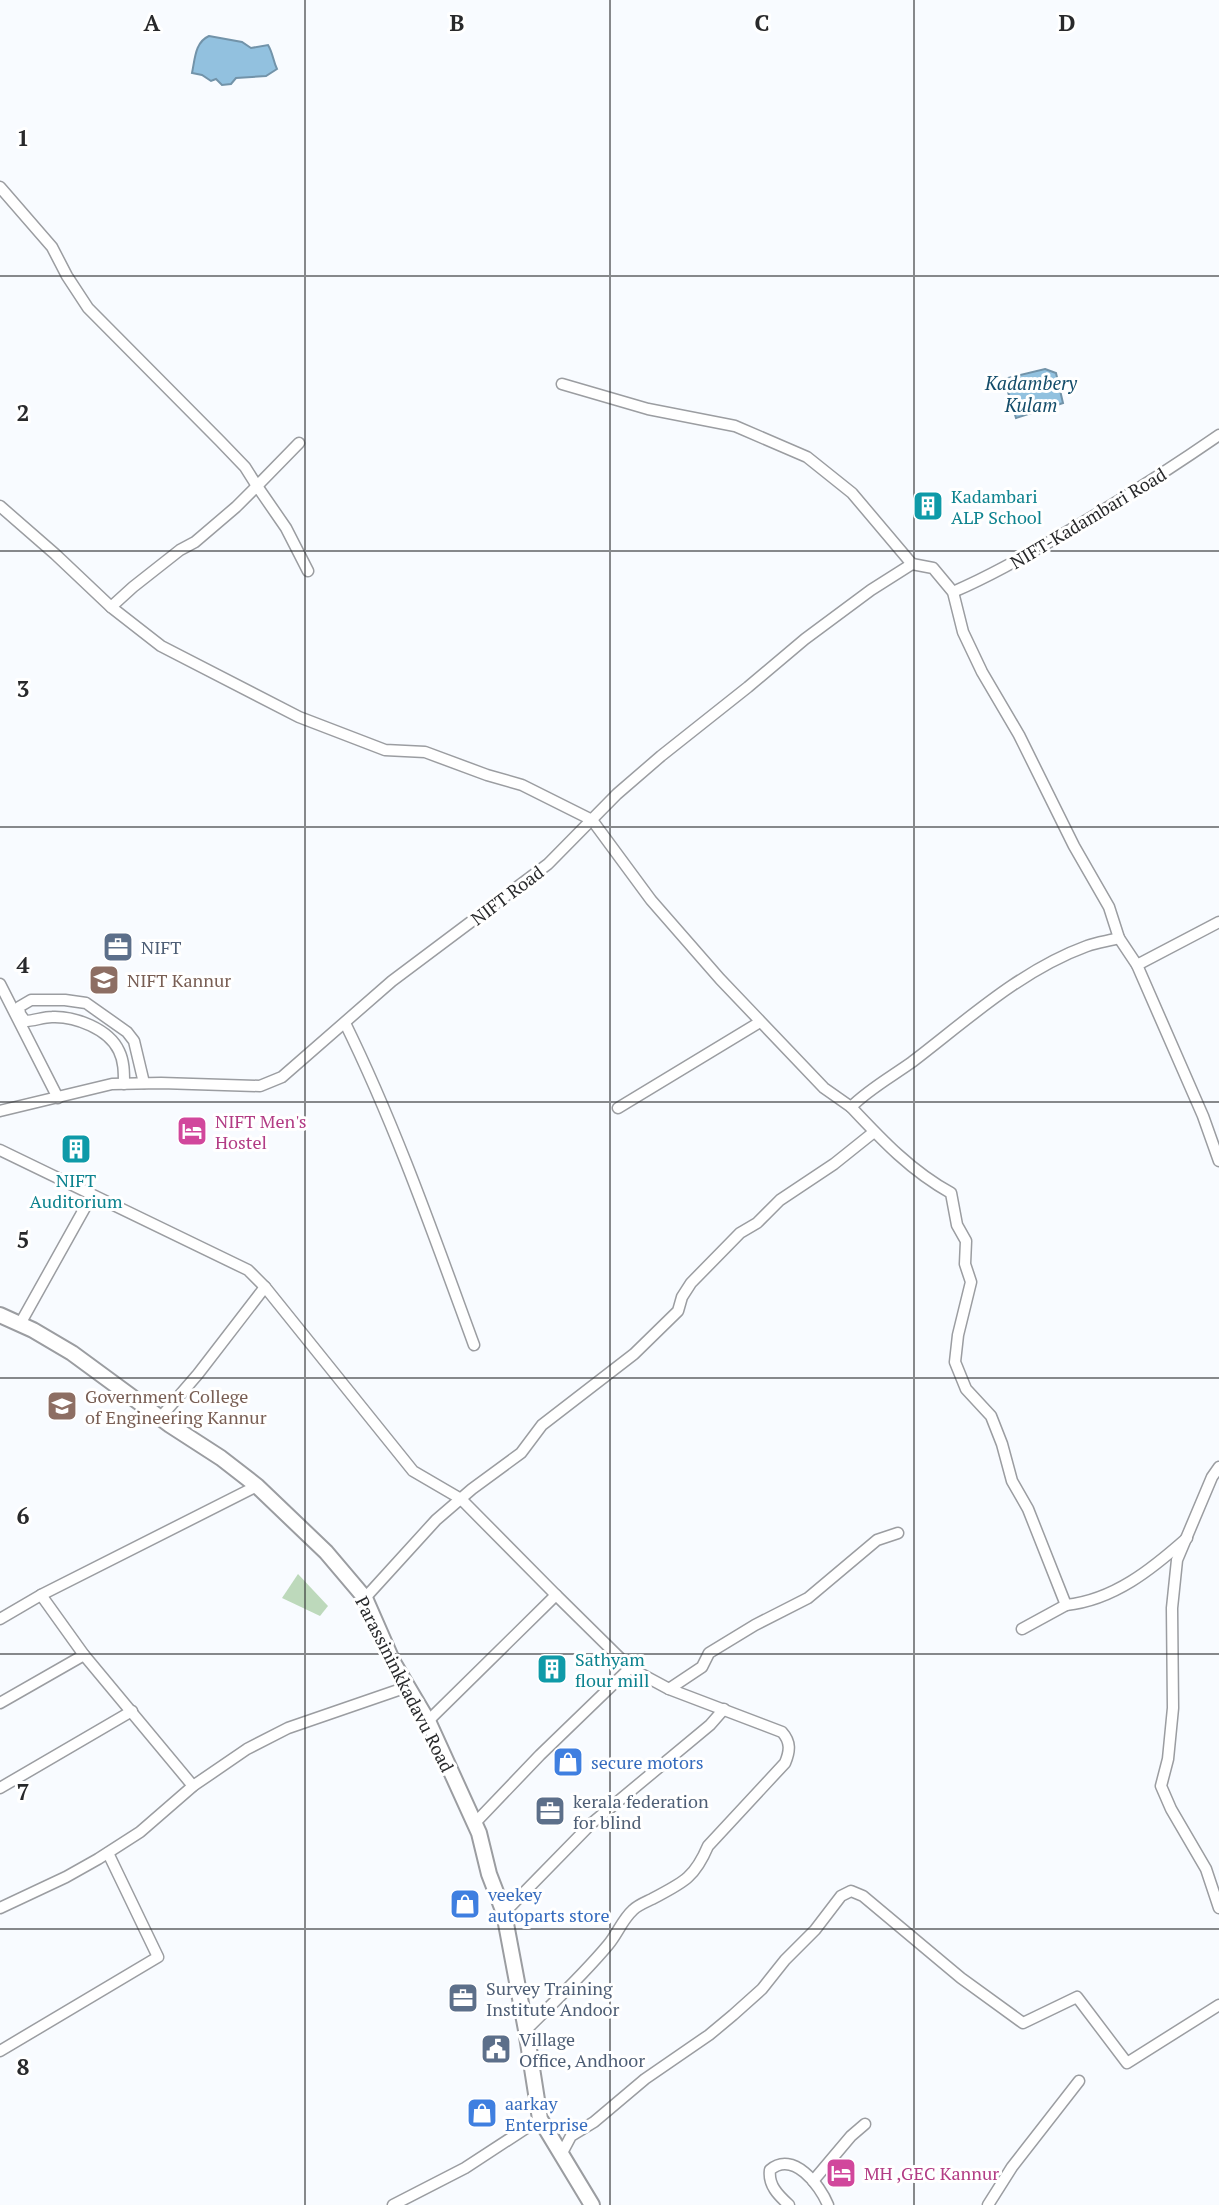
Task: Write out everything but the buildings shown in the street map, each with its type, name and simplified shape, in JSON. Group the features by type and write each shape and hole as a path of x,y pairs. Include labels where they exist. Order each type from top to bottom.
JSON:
{"main road":[{"name":"Parassininkkadavu Road","path":"0,1315 72,1353 160,1418 221,1458 257,1486 326,1552 365,1598 379,1633 428,1721 479,1833 489,1874 504,1913 540,2119 592,2205"}],"street":[{"path":"0,187 52,247 88,308 244,467 286,528 308,572"},
{"path":"562,384 649,409 736,426 807,457 852,493 912,564 933,568 953,592 963,632 982,672 1019,735 1074,846 1109,907 1119,938 1137,965 1203,1116 1219,1161"},
{"name":"NIFT-Kadambari Road","path":"953,592 990,576 1082,523 1147,484 1219,435"},
{"path":"111,607 236,507 299,443"},
{"path":"0,506 111,607 161,646 299,717 385,750 425,752 522,785 592,820 621,862 674,928 824,1088 851,1107 904,1162 930,1182 951,1193 957,1225 966,1241 965,1264 971,1282 958,1335 956,1362 966,1389 991,1416 1012,1481 1028,1509 1066,1605"},
{"name":"NIFT Road","path":"0,1111 112,1084 260,1086 282,1077 392,981 548,863 652,763 805,639 871,590 912,564"},
{"path":"1137,965 1219,922"},
{"path":"851,1107 863,1095 1004,991 1060,957 1090,944 1119,938"},
{"path":"0,984 58,1098"},
{"path":"124,1084 123,1063 118,1049 99,1030 64,1018 25,1021 19,1007 31,1000 86,1003 127,1032 134,1041 144,1083"},
{"path":"618,1108 760,1021"},
{"path":"345,1023 413,1178 474,1345"},
{"path":"365,1598 431,1526 521,1453 542,1425 634,1353 678,1311 682,1297 691,1283 740,1233 757,1223 780,1200 834,1164 874,1132"},
{"path":"0,1150 248,1270 265,1287 412,1471 461,1499 630,1668 669,1689 782,1732 788,1739 785,1763 708,1846 691,1875 681,1884 635,1908 621,1923 611,1942 526,2029"},
{"path":"20,1324 92,1195"},
{"path":"160,1418 198,1374 265,1287"},
{"path":"1219,1466 1177,1560 1172,1608 1173,1708 1168,1759 1161,1786 1171,1809 1206,1869 1219,1908"},
{"path":"0,1619 41,1595 257,1486"},
{"path":"669,1689 702,1667 709,1653 755,1625 808,1598 877,1540 898,1533"},
{"path":"1022,1629 1066,1605 1085,1603 1132,1583 1187,1538"},
{"path":"41,1595 84,1656 193,1786"},
{"path":"428,1721 556,1595"},
{"path":"0,1703 84,1656"},
{"path":"474,1824 540,1755 630,1668"},
{"path":"0,1908 66,1877 108,1853 140,1832 193,1786 247,1749 288,1728 407,1687"},
{"path":"504,1913 592,1823 710,1725 724,1709"},
{"path":"0,1787 132,1712"},
{"path":"0,2051 158,1957 108,1853"},
{"path":"562,2153 571,2136 594,2122 645,2079 709,2035 762,1989 785,1960 815,1930 841,1896 851,1891 863,1896 961,1978 1023,2023 1077,1997 1127,2063 1219,2005"},
{"path":"988,2205 1012,2167 1079,2081"},
{"path":"393,2205 466,2168 540,2119"},
{"path":"813,2181 842,2146 865,2124"},
{"path":"789,2205 769,2180 770,2170 775,2165 785,2163 800,2169 818,2186 828,2205"}],"green space":[{"path":"298,1574 328,1606 320,1616 282,1598"}],"water":[{"path":"209,36 242,42 251,48 268,45 277,69 266,76 236,78 231,84 222,85 216,79 211,81 192,73 198,47"},
{"name":"Kadambery Kulam","path":"1045,369 1056,373 1063,403 1016,418 1004,379"}],"place":[{"name":"Kadambari ALP School","path":"928,506"},
{"name":"NIFT","path":"118,947"},
{"name":"NIFT Kannur","path":"104,980"},
{"name":"NIFT Men's Hostel","path":"192,1131"},
{"name":"NIFT Auditorium","path":"76,1149"},
{"name":"Government College of Engineering Kannur","path":"62,1406"},
{"name":"Sathyam flour mill","path":"552,1669"},
{"name":"secure motors","path":"568,1762"},
{"name":"kerala federation for blind","path":"550,1811"},
{"name":"veekey autoparts store","path":"465,1904"},
{"name":"Survey Training Institute Andoor","path":"463,1998"},
{"name":"Village Office, Andhoor","path":"496,2049"},
{"name":"aarkay Enterprise","path":"482,2113"},
{"name":"MH ,GEC Kannur","path":"841,2173"}]}
